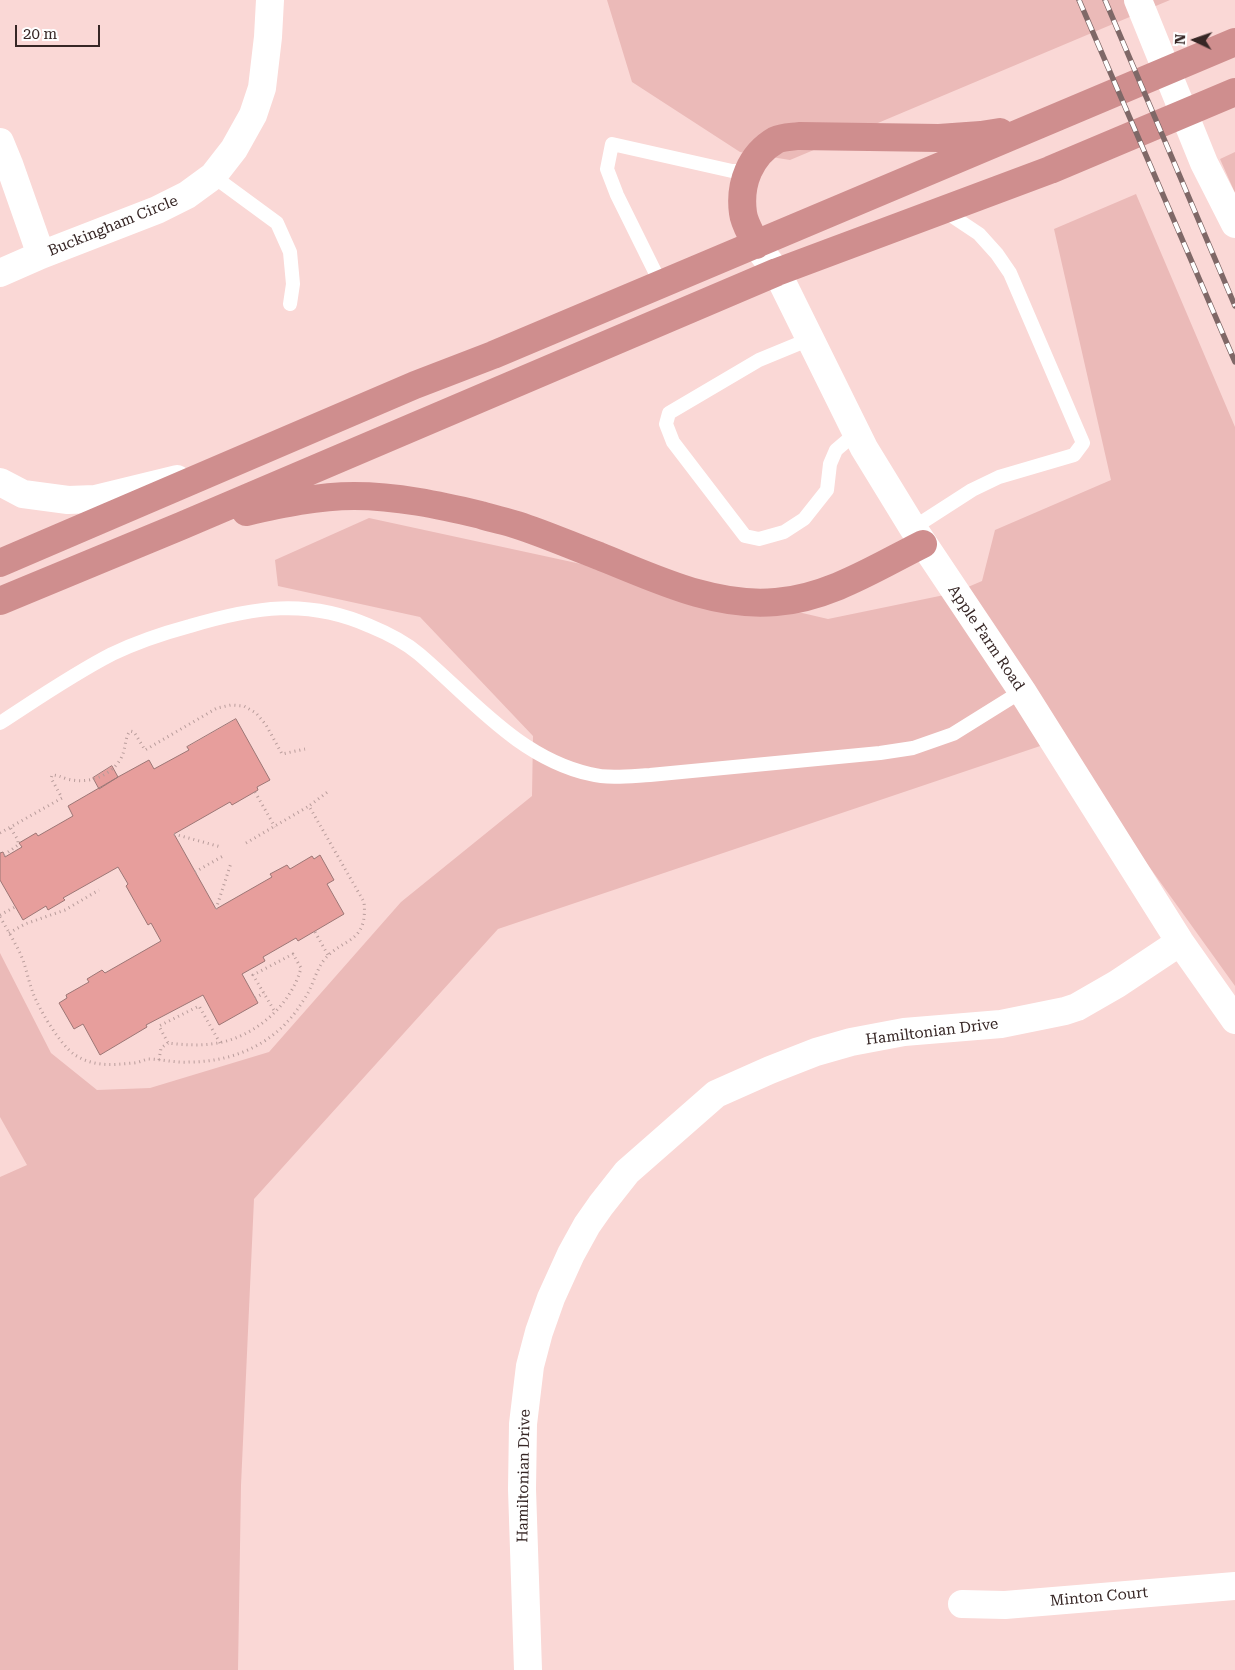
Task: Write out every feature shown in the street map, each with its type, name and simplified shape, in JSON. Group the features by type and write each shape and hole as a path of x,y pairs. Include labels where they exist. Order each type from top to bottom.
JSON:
{"highway":[{"path":"0,563 415,385 493,355 756,245 1235,42"},
{"path":"0,601 181,526 777,272 1050,170 1235,92"},
{"path":"756,245 743,215 742,192 747,171 760,153 778,139 799,136 939,138 981,135 1048,122"},
{"path":"181,526 295,501 353,496 398,499 442,505 516,525 672,585 718,598 755,603 783,602 812,596 848,582 918,536"}],"street":[{"name":"Buckingham Circle","path":"0,273 157,210 187,195 213,176 234,150 253,115 262,88 270,0"},
{"path":"1140,6 1204,162 1235,224"},
{"path":"0,142 41,255"},
{"name":"Apple Farm Road","path":"756,245 777,272 856,433 918,536 1022,691 1180,942 1235,1020"},
{"path":"0,482 23,494 68,500 94,499 227,466"},
{"name":"Hamiltonian Drive","path":"528,1670 522,1489 523,1424 530,1366 548,1306 571,1254 600,1205 627,1172 716,1094 770,1070 816,1052 851,1042 904,1032 1001,1024 1065,1011 1117,984 1180,942"},
{"name":"Minton Court","path":"962,1604 1005,1605 1235,1586"}],"lane":[{"path":"662,284 617,195 607,169 612,144 732,171 747,171"},
{"path":"213,176 277,223 290,252 293,284 290,304"},
{"path":"918,536 972,490 999,476 1074,455 1083,443 1010,273 997,254 978,234 943,210"},
{"path":"810,339 759,360 669,413 666,424 674,442 745,536 759,538 784,532 804,519 827,490 830,464 836,450 856,433"},
{"path":"0,723 113,654 166,633 220,617 263,609 281,608 312,609 352,618 385,632 418,653 502,730 557,764 591,775 621,777 650,775 870,754 913,748 953,734 1022,691"}],"path":[{"path":"0,833 62,798 51,778 52,775 79,780 104,776 120,759 130,730 134,732 144,750 217,708 231,705 244,706 256,713 266,725 282,754 305,749"},
{"path":"246,843 309,806 330,790"},
{"path":"256,792 275,827"},
{"path":"15,907 0,916 21,954 33,993 62,1043 74,1054 98,1065 113,1066 146,1059 190,1062 219,1059 246,1052 260,1045 296,1011 309,992 322,963 328,955 353,939 362,924 365,912 364,902 309,806"},
{"path":"4,855 18,845 18,840 10,827"},
{"path":"174,834 222,847"},
{"path":"195,872 223,856"},
{"path":"216,909 230,863"},
{"path":"9,933 25,924 64,910 99,890"},
{"path":"315,932 328,955"},
{"path":"159,1060 161,1048 168,1043 203,1045 220,1043 247,1032 262,1023 275,1012 288,996 298,978 301,968 293,954 253,975 275,1012"},
{"path":"255,998 264,993"},
{"path":"168,1043 159,1026 200,1006 220,1043"}],"shaded area":[{"path":"607,0 1170,0 790,160 740,152 632,82"},
{"path":"1235,152 1235,193 1220,159"},
{"path":"1136,194 1235,427 1235,986 1058,740 498,929 254,1199 241,1485 238,1670 0,1670 0,1177 27,1165 0,1117 0,953 51,1053 97,1090 150,1088 269,1052 401,902 532,796 533,736 420,617 278,586 275,560 369,518 828,619 954,593 982,581 995,530 1111,480 1054,229"}],"building":[{"path":"236,719 270,780 257,787 258,790 232,805 230,802 174,834 216,909 272,877 270,874 287,865 290,869 312,856 314,859 320,855 334,880 327,884 344,914 298,941 296,938 263,957 265,961 242,974 258,1003 219,1025 203,995 146,1025 147,1027 100,1055 83,1024 74,1029 59,1003 67,998 66,995 89,982 87,979 102,970 105,973 161,941 151,923 148,925 126,886 128,884 118,867 63,898 65,900 48,910 46,906 23,920 0,880 0,853 3,852 5,857 22,847 19,843 36,833 38,836 73,816 68,806 118,777 149,760 154,769 189,750 187,747"},
{"path":"112,766 118,777 99,789 93,778"}],"railway":[{"path":"1079,0 1235,362"},
{"path":"1105,0 1235,306"}]}
